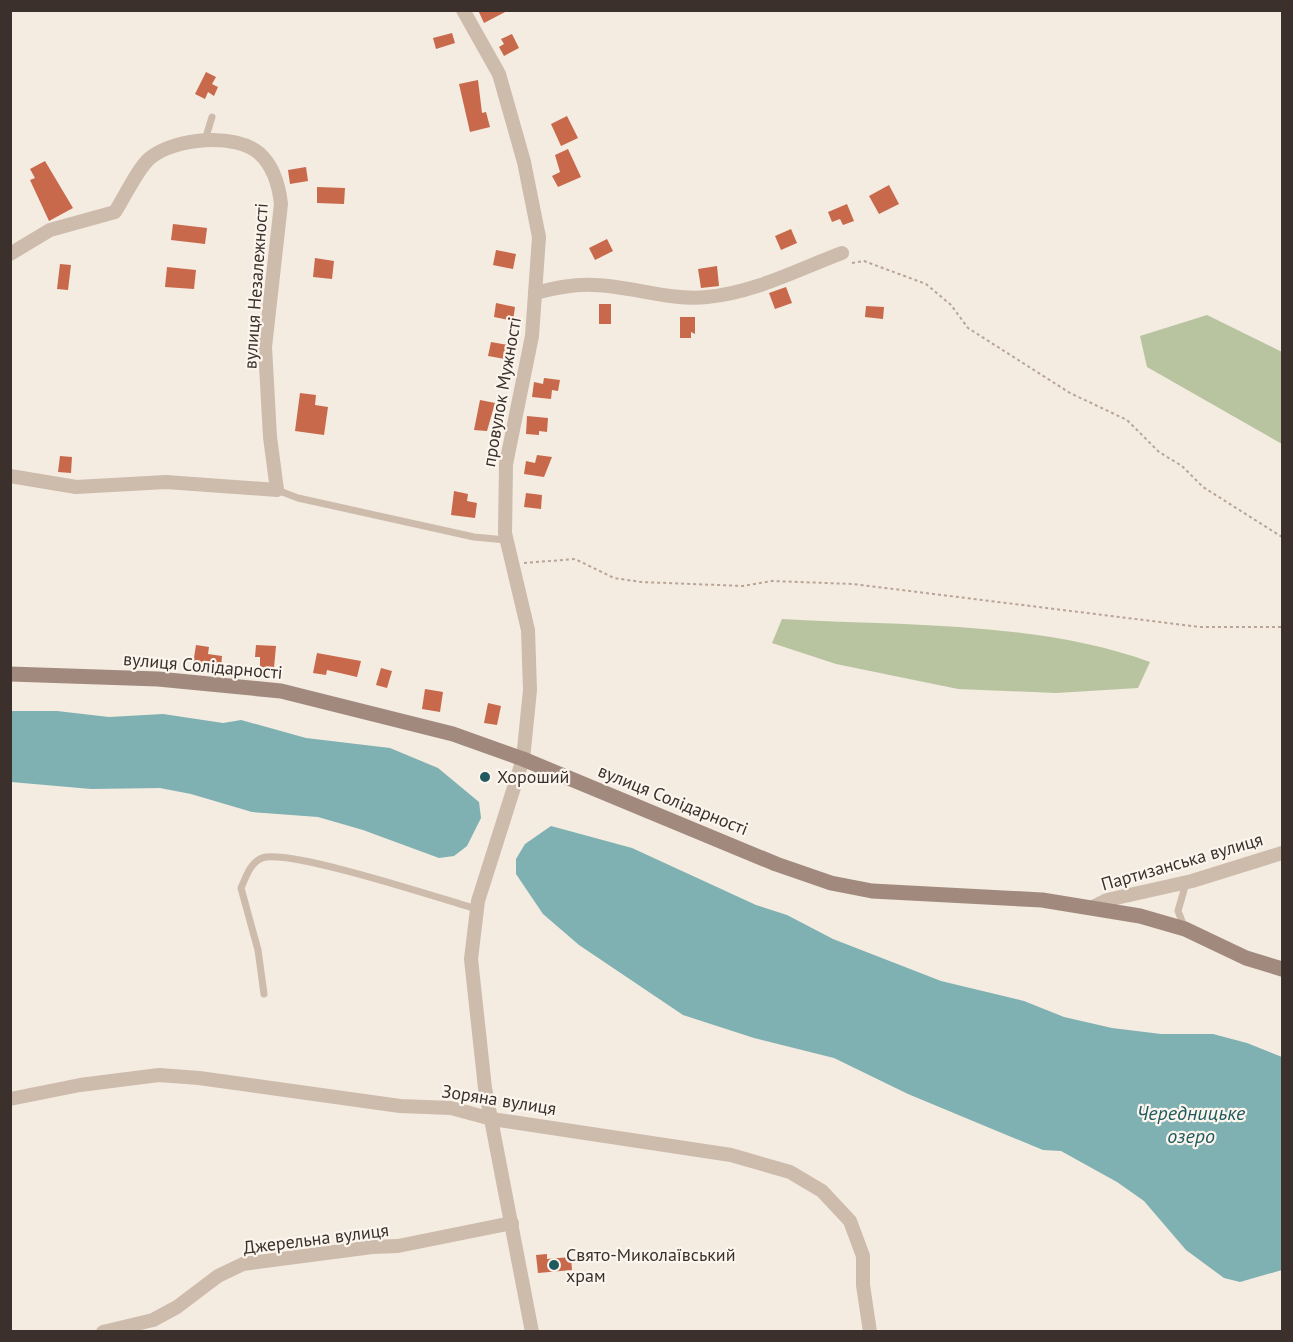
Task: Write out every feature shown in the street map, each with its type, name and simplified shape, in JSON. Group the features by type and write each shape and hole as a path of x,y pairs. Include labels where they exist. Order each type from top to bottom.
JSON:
{"main road":[{"name":"вулиця Солідарності","path":"10,674 158,679 281,691 453,734 523,759 776,864 831,883 872,891 1042,900 1140,916 1185,929 1246,958 1282,969"}],"street":[{"name":"провулок Мужності","path":"463,10 499,74 524,162 539,237 532,336 506,464 506,540 528,630 530,690 523,759 477,909 471,959 485,1088 532,1332"},
{"name":"вулиця Незалежності","path":"10,254 50,230 116,212 150,158 178,143 206,140 236,142 260,154 278,182 281,204 265,347 270,437 277,490"},
{"path":"535,293 565,285 595,285 664,296 707,297 745,290 844,258"},
{"path":"10,476 76,487 166,482 277,490"},
{"name":"Партизанська вулиця","path":"1091,908 1107,900 1186,883 1282,853"},
{"name":"Зоряна вулиця","path":"10,1098 80,1085 159,1075 200,1078 400,1106 451,1108 492,1119 731,1155 790,1172 822,1191 850,1221 863,1256 863,1285 870,1332"},
{"name":"Джерельна вулиця","path":"103,1332 153,1320 177,1307 218,1276 243,1264 372,1247 398,1246 512,1223"}],"lane":[{"path":"206,140 212,117"},
{"path":"277,490 298,498 474,537 506,540"},
{"path":"264,994 258,950 241,888 250,867 262,858 281,857 342,870 477,909"},
{"path":"1185,929 1178,911 1186,883"}],"path":[{"path":"844,258 864,261 926,284 951,305 968,328 1070,393 1127,420 1159,452 1182,466 1203,487 1282,537"},
{"path":"512,563 575,559 614,578 641,582 743,586 772,581 853,584 1200,627 1282,627"}],"green space":[{"path":"1207,315 1282,352 1282,444 1147,367 1140,336"},
{"path":"782,619 1016,632 1107,649 1150,662 1138,688 1056,693 958,689 836,664 772,643"}],"water":[{"path":"11,711 57,711 109,717 163,714 223,723 241,720 306,738 390,748 438,768 479,802 481,818 467,846 454,856 439,858 363,830 318,817 252,812 191,794 160,788 91,789 11,782"},
{"name":"Чередницьке озеро","path":"551,826 632,848 756,905 787,915 833,939 941,981 1024,1001 1064,1017 1112,1028 1161,1034 1213,1034 1247,1043 1282,1057 1282,1270 1240,1282 1224,1278 1186,1250 1144,1201 1117,1182 1061,1151 1043,1150 908,1094 834,1058 754,1038 683,1015 579,945 543,914 516,874 516,859 525,844"}],"building":[{"path":"478,10 509,10 484,23"},
{"path":"452,33 455,43 436,49 433,38"},
{"path":"512,34 519,48 504,56 499,47 504,44 501,39"},
{"path":"206,72 216,77 212,84 218,87 214,96 208,92 205,99 195,94"},
{"path":"478,80 482,113 486,112 490,127 470,132 459,84"},
{"path":"567,116 578,138 561,146 551,124"},
{"path":"568,149 581,177 558,187 552,176 560,172 555,155"},
{"path":"45,161 73,208 49,221 30,180 35,178 30,169"},
{"path":"306,167 308,181 290,184 288,170"},
{"path":"889,185 899,204 879,214 869,196"},
{"path":"317,187 345,188 344,204 317,203"},
{"path":"847,204 854,221 843,225 840,219 832,222 828,212"},
{"path":"173,224 207,228 205,244 171,240"},
{"path":"791,229 797,243 781,250 775,236"},
{"path":"607,239 613,251 595,260 589,248"},
{"path":"496,250 516,254 513,269 493,265"},
{"path":"315,258 334,261 332,279 313,277"},
{"path":"60,264 71,265 68,290 57,289"},
{"path":"717,266 719,286 701,288 698,269"},
{"path":"167,267 196,270 194,289 165,287"},
{"path":"786,287 792,303 775,309 769,293"},
{"path":"496,303 515,307 513,321 494,317"},
{"path":"599,304 611,304 611,324 599,324"},
{"path":"866,306 884,307 883,319 865,317"},
{"path":"680,317 695,317 695,334 691,332 691,338 680,338"},
{"path":"491,342 508,345 505,359 488,356"},
{"path":"544,378 560,380 558,391 552,390 551,399 532,397 534,382 543,384"},
{"path":"300,393 316,395 315,405 328,407 324,435 295,431"},
{"path":"480,400 495,403 487,431 474,430"},
{"path":"527,416 548,418 547,432 539,431 539,435 526,434"},
{"path":"537,455 552,457 544,477 524,474 526,461 535,463"},
{"path":"60,456 72,457 71,473 58,472"},
{"path":"454,491 468,494 467,501 477,503 475,518 451,515"},
{"path":"526,493 542,495 541,509 524,507"},
{"path":"196,645 209,647 208,654 222,656 221,668 193,664"},
{"path":"256,645 276,646 274,668 260,667 260,657 255,657"},
{"path":"317,653 361,661 357,677 327,670 326,675 313,673"},
{"path":"381,668 392,671 387,688 376,685"},
{"path":"425,689 443,692 440,712 422,709"},
{"path":"488,703 501,706 497,725 484,723"},
{"name":"Свято-Миколаївський храм","path":"547,1254 547,1259 571,1257 572,1270 538,1273 536,1255"}],"place":[{"name":"Хороший","path":"485,777"},
{"name":"Свято-Миколаївський храм","path":"554,1265"}]}
